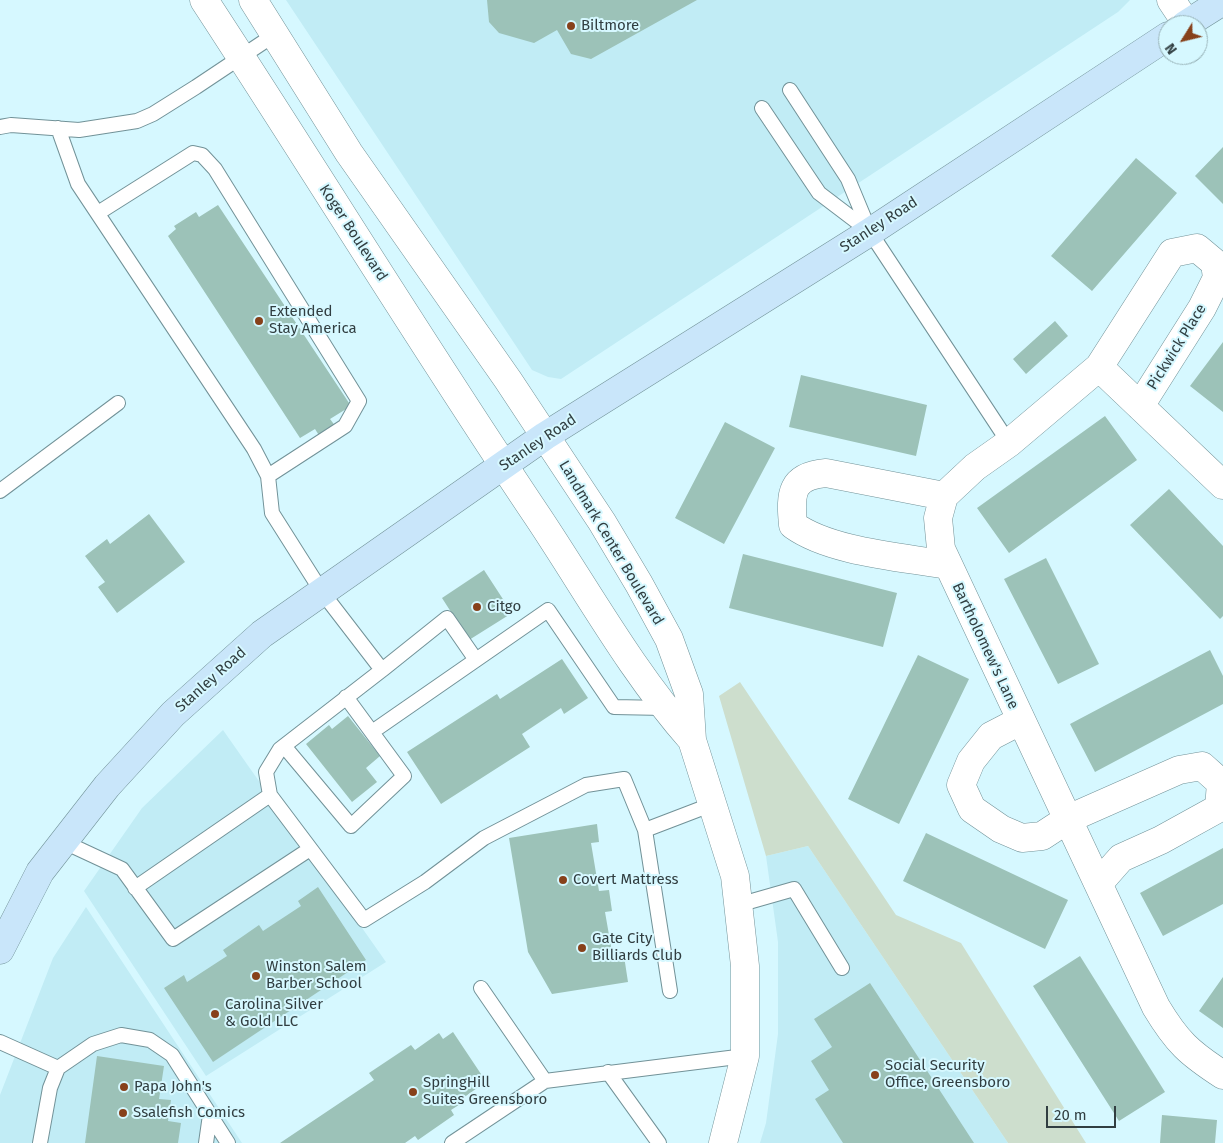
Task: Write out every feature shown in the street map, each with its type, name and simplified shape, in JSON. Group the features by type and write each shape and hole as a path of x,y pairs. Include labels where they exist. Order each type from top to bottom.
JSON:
{"street":[{"name":"Koger Boulevard","path":"204,0 503,466"},
{"path":"253,0 349,153 545,436"},
{"path":"1171,0 1176,15"},
{"name":"Stanley Road","path":"1201,15 1223,1"},
{"name":"Stanley Road","path":"0,950 40,872 107,786 173,714 262,634 545,436 870,232 1158,42"},
{"name":"Pickwick Place","path":"1009,443 1099,367 1172,253 1197,248 1214,263 1217,278 1202,308 1140,406"},
{"name":"Pickwick Place","path":"1099,367 1223,485"},
{"name":"Landmark Center Boulevard","path":"545,436 607,530 669,639 689,694 692,740 734,876 745,966 745,1056 723,1143"},
{"path":"947,565 864,551 807,535 793,525 792,509 795,488 807,475 826,473 944,496 975,467 1009,443"},
{"name":"Landmark Center Boulevard","path":"503,466 664,708 692,740"},
{"name":"Bartholomew's Lane","path":"944,496 938,518 941,549 947,565 1020,721 1100,883 1156,1007 1174,1037 1192,1055 1223,1075"},
{"path":"1020,721 991,736 971,762 962,785 972,808 1000,829 1022,838 1042,836 1068,819 1179,770 1202,766 1221,783 1219,808 1162,840 1121,858 1100,883"}],"lane":[{"path":"0,127 10,125 79,130 137,121 153,114 242,58 274,35"},
{"path":"790,90 848,179 870,232 1009,443"},
{"path":"762,108 819,193 870,232"},
{"path":"58,128 78,184 254,449 268,476 272,513 322,592 382,670"},
{"path":"98,213 193,153 202,155 215,169 359,401 345,426 268,476"},
{"path":"0,491 118,403"},
{"path":"372,732 548,610 614,707 664,708"},
{"path":"476,660 447,618 284,746 266,772 270,794 364,920 424,882 484,838 586,785 624,780 645,830 670,991"},
{"path":"284,746 351,826 404,776 346,697"},
{"path":"135,888 270,794"},
{"path":"645,830 713,804"},
{"path":"64,842 122,869 173,940 310,849"},
{"path":"738,905 794,889 842,968"},
{"path":"481,988 545,1081"},
{"path":"40,1143 50,1088 58,1068 71,1057 93,1044 120,1035 150,1040 172,1055 228,1143"},
{"path":"0,1042 58,1068"},
{"path":"452,1143 545,1081 745,1056"},
{"path":"608,1072 659,1143"},
{"path":"206,1143 210,1115"}],"shaded area":[{"path":"286,0 1130,0 1118,12 561,379 548,377 532,370"},
{"path":"223,730 386,962 206,1076 84,891 142,808"},
{"path":"808,846 1008,1143 760,1143 766,1123 778,1034 778,942 766,856"},
{"path":"86,907 242,1143 0,1143 0,1095 53,958"}],"green space":[{"path":"740,682 896,915 961,943 1086,1143 1008,1143 808,846 766,856 719,696"}],"building":[{"name":"Biltmore","path":"487,0 697,0 591,59 571,54 557,30 534,43 499,33 489,22"},
{"path":"1223,147 1223,204 1195,176"},
{"path":"1136,158 1177,193 1092,291 1051,256"},
{"name":"Extended Stay America","path":"218,205 351,406 330,419 336,427 320,437 315,429 300,438 168,236 176,229 174,226 196,212 199,217"},
{"path":"1055,321 1068,336 1026,374 1013,359"},
{"path":"1223,342 1223,412 1190,386"},
{"path":"801,375 927,405 916,456 789,427"},
{"path":"1105,416 1137,460 1009,553 977,508"},
{"path":"725,422 775,448 724,544 675,518"},
{"path":"1169,489 1223,546 1223,616 1220,619 1130,525"},
{"path":"149,514 185,562 117,613 98,587 105,582 85,556 107,539 110,544"},
{"path":"743,554 897,593 883,647 729,608"},
{"path":"1046,558 1099,664 1058,684 1004,579"},
{"path":"484,570 512,613 469,640 442,598"},
{"path":"1210,650 1223,676 1223,704 1095,772 1070,724"},
{"path":"918,655 969,679 899,824 848,799"},
{"path":"562,659 588,698 564,714 561,708 522,734 530,747 441,804 407,752 497,694 500,699"},
{"path":"348,716 380,756 366,768 377,782 352,802 306,744 329,725 332,729"},
{"path":"597,824 599,842 591,843 599,891 609,890 612,911 605,912 613,958 624,956 628,982 552,994 528,952 509,838"},
{"path":"926,833 1068,900 1045,949 903,881"},
{"path":"1223,848 1223,904 1163,936 1140,893"},
{"path":"318,887 366,960 213,1062 164,988 184,975 187,982 227,956 223,950 259,925 263,931 301,906 298,901"},
{"path":"1080,956 1165,1092 1119,1121 1033,986"},
{"path":"1223,977 1223,1028 1199,1011"},
{"name":"Social Security Office, Greensboro","path":"870,983 974,1143 843,1143 815,1099 829,1090 811,1061 832,1047 814,1019"},
{"name":"SpringHill Suites Greensboro","path":"453,1032 483,1077 476,1081 480,1086 463,1098 465,1101 451,1110 454,1115 418,1140 415,1136 405,1143 280,1143 374,1080 369,1073 411,1045 415,1050 439,1033 443,1039"},
{"path":"97,1056 164,1066 159,1099 171,1100 168,1121 181,1123 178,1143 85,1143"},
{"path":"1162,1115 1217,1120 1215,1143 1160,1143"}],"place":[{"name":"Biltmore","path":"571,26"},
{"name":"Extended Stay America","path":"259,321"},
{"name":"Citgo","path":"477,607"},
{"name":"Covert Mattress","path":"563,880"},
{"name":"Gate City Billiards Club","path":"582,948"},
{"name":"Winston Salem Barber School","path":"256,976"},
{"name":"Carolina Silver & Gold LLC","path":"215,1014"},
{"name":"Social Security Office, Greensboro","path":"875,1075"},
{"name":"Papa John's","path":"124,1087"},
{"name":"SpringHill Suites Greensboro","path":"413,1092"},
{"name":"Ssalefish Comics","path":"123,1113"}]}
